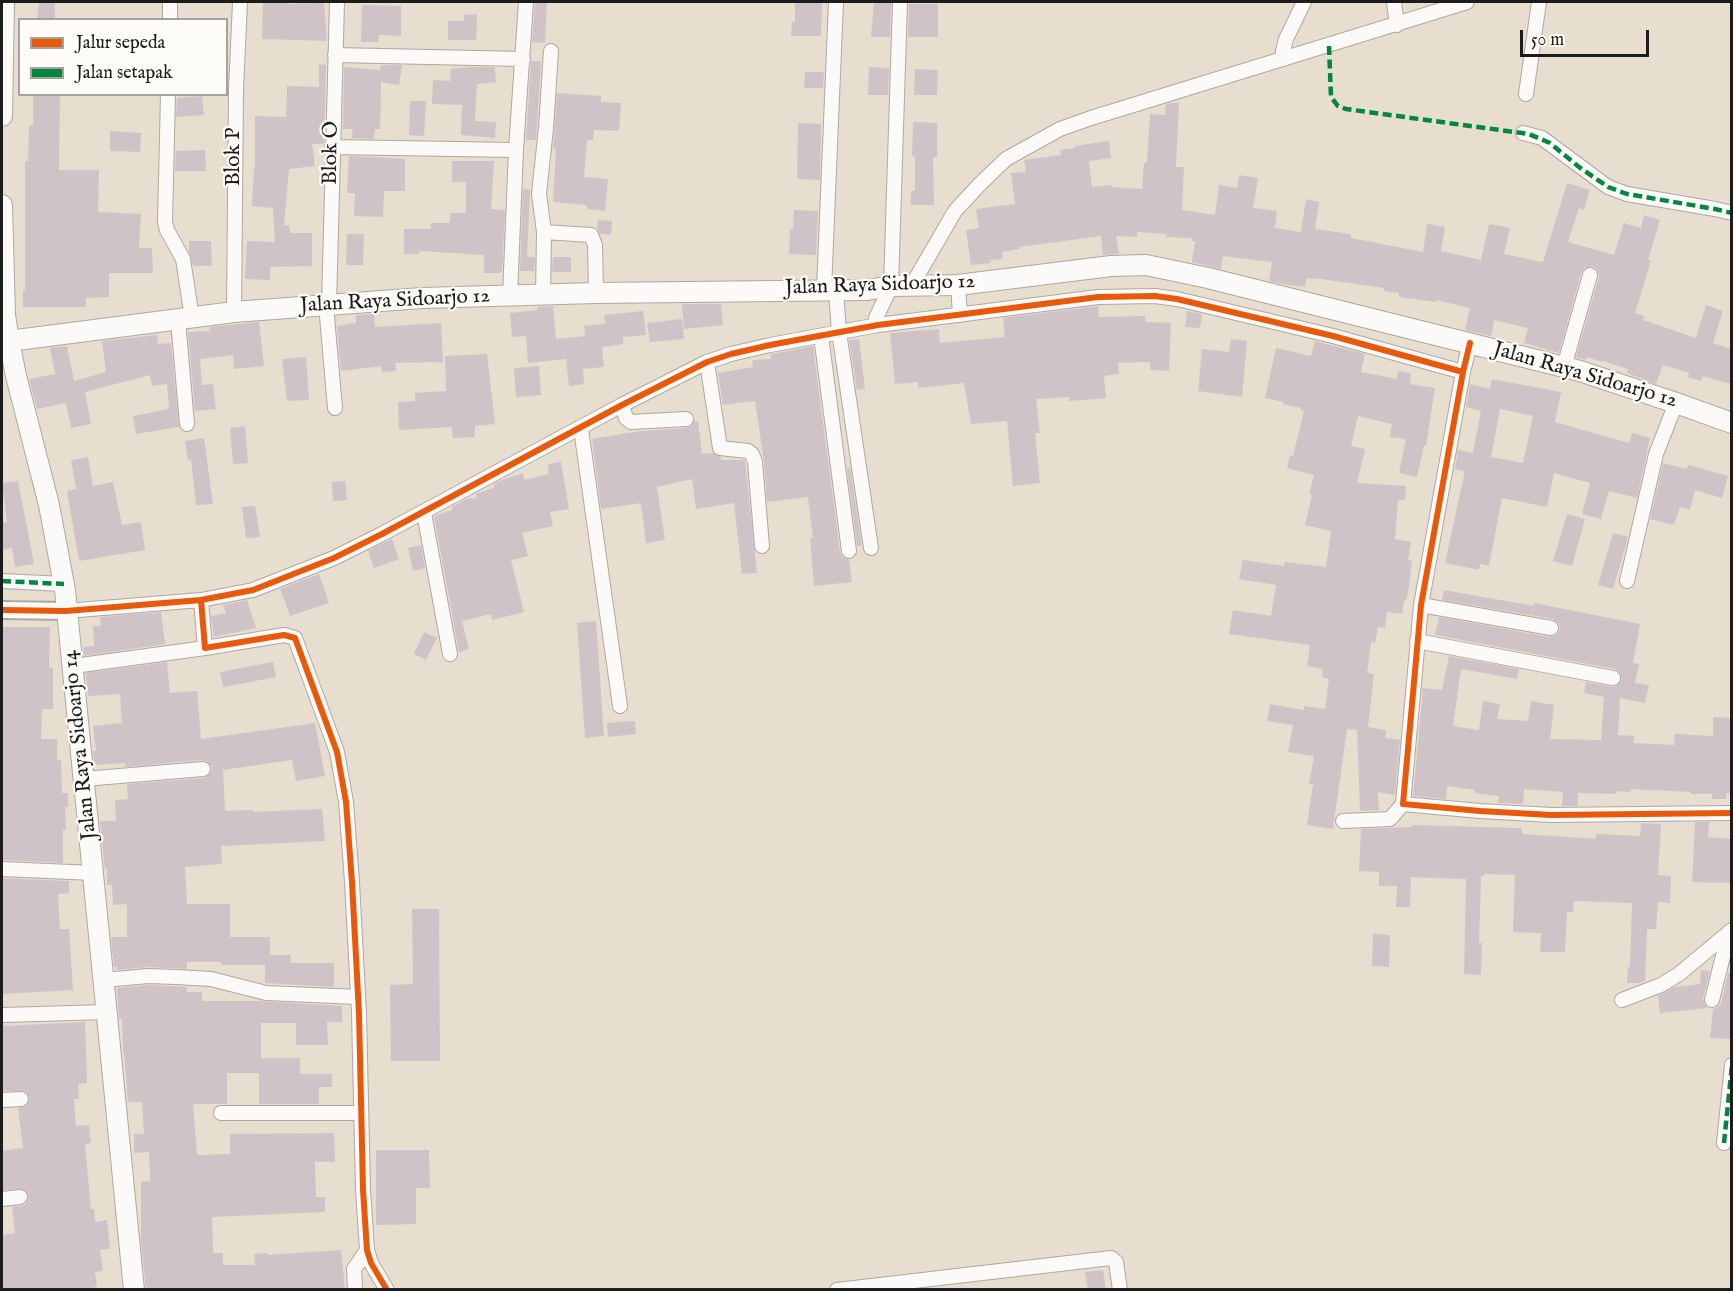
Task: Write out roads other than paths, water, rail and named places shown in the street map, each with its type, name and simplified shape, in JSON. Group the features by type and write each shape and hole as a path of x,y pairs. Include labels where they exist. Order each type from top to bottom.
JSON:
{"main road":[{"path":"2,116 4,2"},
{"name":"Jalan Raya Sidoarjo 14","path":"2,205 2,280 9,341 49,505 74,666 134,1290"},
{"name":"Jalan Raya Sidoarjo 12","path":"9,341 234,312 422,298 596,293 835,307 867,290 889,290 912,285 958,290 1111,266 1146,265 1208,278 1469,346 1564,367 1731,423"}],"street":[{"path":"170,2 170,18"},
{"name":"Blok P","path":"234,312 236,90 240,2"},
{"name":"Blok O","path":"335,408 328,305 337,2"},
{"path":"510,296 516,150 526,2"},
{"path":"836,2 835,307 871,548"},
{"path":"878,325 876,318 889,290 900,2"},
{"path":"1284,59 1286,39 1304,2"},
{"path":"1394,2 1397,25"},
{"path":"912,285 955,211 1006,159 1060,129 1467,2"},
{"path":"1526,94 1539,2"},
{"path":"543,295 544,232 538,194 546,128 551,51"},
{"path":"335,55 523,59"},
{"path":"168,96 165,222 183,259 188,424"},
{"path":"1523,133 1542,138 1608,187 1627,194 1715,208 1731,213"},
{"path":"332,147 516,150"},
{"path":"544,232 591,235 595,245 596,293"},
{"path":"1564,367 1590,275"},
{"path":"958,290 960,312"},
{"path":"835,307 878,325 960,312 1098,297 1155,296 1177,299 1334,336 1464,369"},
{"path":"835,307 821,336 849,550"},
{"path":"2,610 65,597 201,600 253,590 333,558 424,513 622,405 707,362 770,345 821,336"},
{"path":"1343,821 1390,819 1403,804 1421,605 1469,346"},
{"path":"707,362 720,448 748,451 755,462 762,546"},
{"path":"622,405 626,418 632,422 686,419"},
{"path":"1627,581 1656,454 1675,406"},
{"path":"581,429 620,706"},
{"path":"424,513 450,654"},
{"path":"2,581 65,597"},
{"path":"201,600 205,648"},
{"path":"1421,605 1551,628"},
{"path":"74,666 284,635 292,636 297,642 337,752 346,802 358,997 360,1113 367,1250 370,1263 387,1290"},
{"path":"1417,641 1613,678"},
{"path":"84,779 203,769"},
{"path":"1403,804 1479,812 1551,814 1731,813"},
{"path":"2,869 94,873"},
{"path":"1622,1000 1661,985 1679,974 1730,931"},
{"path":"1712,1000 1730,931"},
{"path":"104,980 137,977 211,979 266,993 358,997"},
{"path":"2,1015 107,1012"},
{"path":"1724,1143 1731,1065"},
{"path":"2,1100 21,1099"},
{"path":"221,1113 360,1113"},
{"path":"2,1199 20,1197"},
{"path":"355,1290 354,1269 367,1250"},
{"path":"837,1290 1111,1258 1116,1262 1120,1290"}]}
